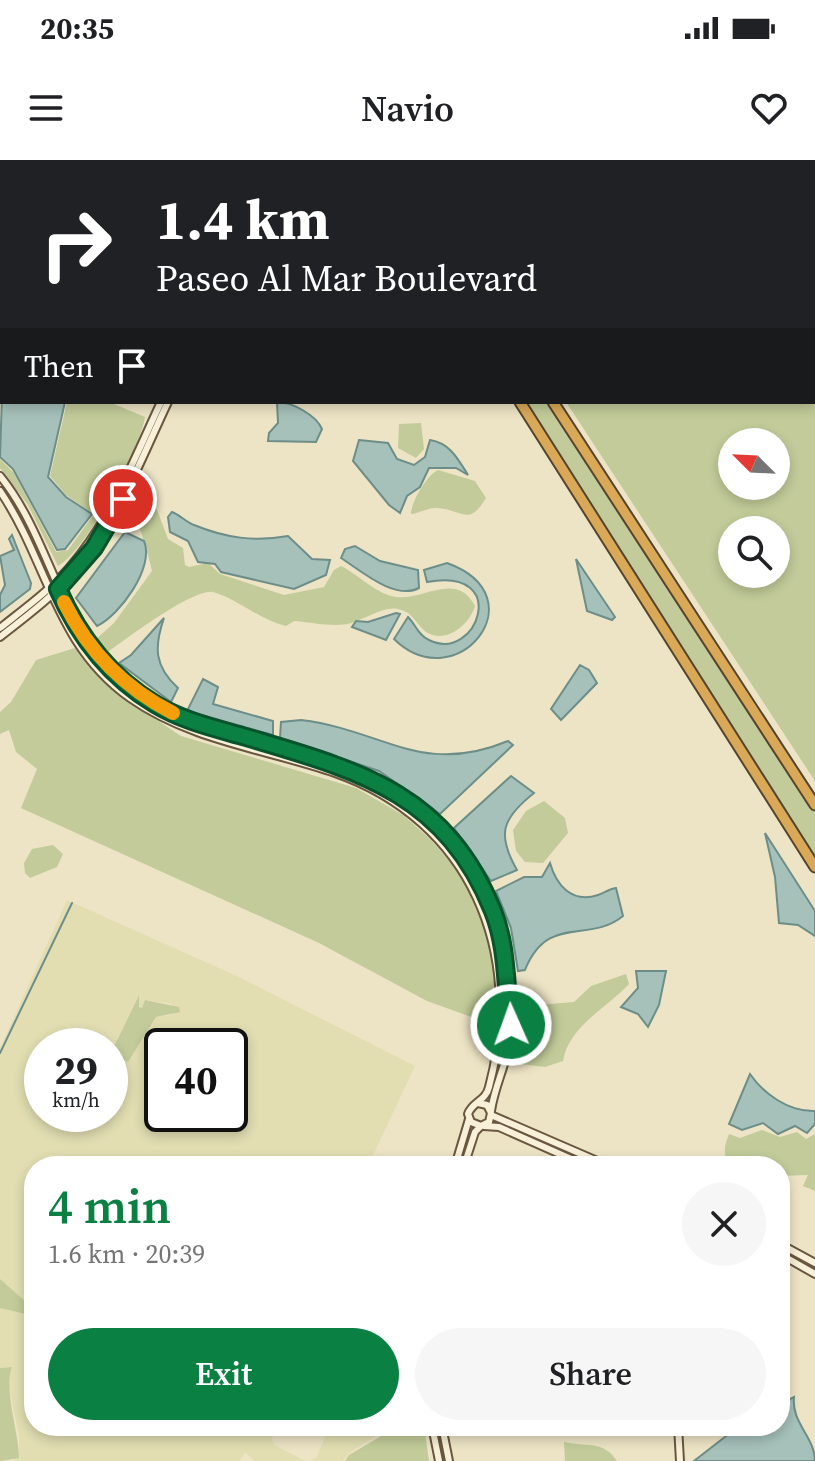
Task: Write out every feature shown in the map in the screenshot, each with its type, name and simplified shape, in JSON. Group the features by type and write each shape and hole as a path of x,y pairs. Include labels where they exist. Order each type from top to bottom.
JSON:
{"highway":[{"path":"521,404 815,867"},
{"path":"554,404 815,805"}],"street":[{"path":"0,637 49,593 92,538 111,508 160,404"},
{"path":"0,628 58,589 106,529 167,404"},
{"path":"0,476 31,525 76,628 122,681 156,704 204,726 365,775 407,800 448,837 483,890 506,960 511,1032 491,1113 475,1132 467,1156"},
{"path":"0,491 24,530 67,630 94,666 139,704 198,733 360,783 406,810 439,840 473,890 488,924 497,960 501,1038 488,1091 470,1108 458,1156"},
{"path":"478,1103 491,1113 587,1156"},
{"path":"469,1119 483,1126 504,1129 565,1156"},
{"path":"790,1249 815,1263"},
{"path":"790,1260 815,1274"},
{"path":"434,1436 439,1461"},
{"path":"444,1436 449,1461"},
{"path":"679,1436 680,1461"}],"shaded area":[{"path":"67,900 239,977 415,1066 373,1156 24,1156 24,1300 0,1279 0,1048"},
{"path":"0,1308 24,1314 24,1436 273,1436 274,1445 306,1461 254,1461 245,1452 240,1461 12,1461 19,1458 19,1436 7,1379 9,1367 0,1368"},
{"path":"326,1436 376,1436 348,1454 343,1461 310,1461 316,1458"}],"green space":[{"path":"67,404 114,404 145,417 123,474 97,521 70,557 58,566 28,505 0,468 0,459 14,473 56,552 68,550 94,514 66,495 50,476"},
{"path":"527,404 549,404 815,813 815,859"},
{"path":"567,404 815,404 815,781"},
{"path":"421,423 424,449 416,458 398,448 399,424"},
{"path":"438,470 475,481 486,498 480,507 469,515 436,508 411,514 420,489"},
{"path":"144,494 157,510 168,539 183,548 185,565 189,567 208,563 220,574 284,595 324,587 334,570 341,566 389,595 406,597 449,588 468,595 475,606 463,626 441,636 426,632 411,615 398,609 380,611 345,624 294,621 286,626 266,619 222,595 204,593 160,615 108,652 95,640 114,623 152,571 137,515 137,496"},
{"path":"75,648 119,695 181,736 356,788 403,815 429,838 467,880 489,929 501,1005 491,1024 427,1001 319,943 21,808 37,769 16,752 9,730 0,734 0,712 11,702 36,660"},
{"path":"544,801 565,818 568,833 543,863 525,862 516,851 513,830 526,811"},
{"path":"53,845 63,854 57,867 30,878 25,873 24,863 32,849"},
{"path":"626,974 629,984 572,1038 563,1061 545,1067 514,1063 518,1034 525,1031 538,1005 574,1002 591,986"},
{"path":"139,995 139,1007 142,1008 145,1000 179,1007 180,1012 156,1017 149,1028 144,1028 144,1036 128,1062 128,1028 123,1028"},
{"path":"762,1130 780,1137 797,1132 806,1139 815,1134 815,1191 803,1186 808,1175 790,1176 790,1156 726,1156 729,1134 740,1138"},
{"path":"0,1279 24,1300 24,1314 0,1308"},
{"path":"12,1367 9,1386 19,1458 0,1461 0,1368"},
{"path":"381,1436 425,1436 429,1461 345,1461 349,1455"},
{"path":"564,1442 600,1447 617,1461 565,1461"}],"water":[{"path":"2,404 65,404 48,477 66,497 92,514 65,549 57,550 13,469 0,457"},
{"path":"277,404 286,404 309,414 322,429 316,442 268,441 269,433 278,423"},
{"path":"359,440 388,443 397,459 414,465 425,457 430,440 437,442 453,453 468,475 456,468 429,468 420,487 407,496 400,513 389,505 353,461"},
{"path":"172,512 194,525 229,536 263,539 288,536 312,559 330,560 326,575 294,589 221,572 215,564 198,562 188,541 170,532 168,517"},
{"path":"125,532 144,541 145,564 125,601 97,626 76,598"},
{"path":"12,535 31,583 30,589 0,612 0,595 5,585 0,556 14,550 9,539"},
{"path":"355,546 380,561 418,570 419,588 410,591 389,587 341,558 345,549"},
{"path":"576,559 615,617 612,620 587,611"},
{"path":"447,563 474,579 487,598 488,618 479,637 463,651 442,658 418,655 394,639 408,617 425,638 446,644 461,639 472,628 478,614 478,600 470,588 453,581 427,582 424,570"},
{"path":"400,614 386,640 352,627 356,621 368,622"},
{"path":"164,618 158,656 164,672 178,688 171,702 119,663 131,655"},
{"path":"580,665 589,670 597,683 561,720 551,709"},
{"path":"203,679 218,687 213,704 273,721 273,735 187,711"},
{"path":"301,720 330,725 426,753 478,751 508,741 513,745 440,814 379,771 280,738 281,722"},
{"path":"511,776 534,793 515,811 506,828 507,847 517,870 491,881 454,828"},
{"path":"765,833 815,911 815,936 798,925 779,923 775,877"},
{"path":"550,863 561,885 580,897 598,895 616,888 623,916 610,924 557,935 545,941 534,952 525,970 518,971 511,928 496,891 524,877 542,877"},
{"path":"636,971 666,971 659,1005 648,1027 638,1014 621,1007 638,988"},
{"path":"750,1074 777,1100 795,1108 815,1111 815,1124 807,1133 795,1126 778,1134 763,1123 742,1130 729,1124"},
{"path":"794,1397 796,1415 814,1452 815,1461 694,1461 726,1436 790,1436 790,1399"}],"waterway":[{"path":"0,1053 72,903"}],"slow traffic":[{"path":"64,602 76,628 122,681 173,713"}],"route":[{"path":"123,499 94,548 58,589 76,628 122,681 175,715 350,768 380,782 419,809 448,837 463,857 494,914 506,960 511,1025"}]}
